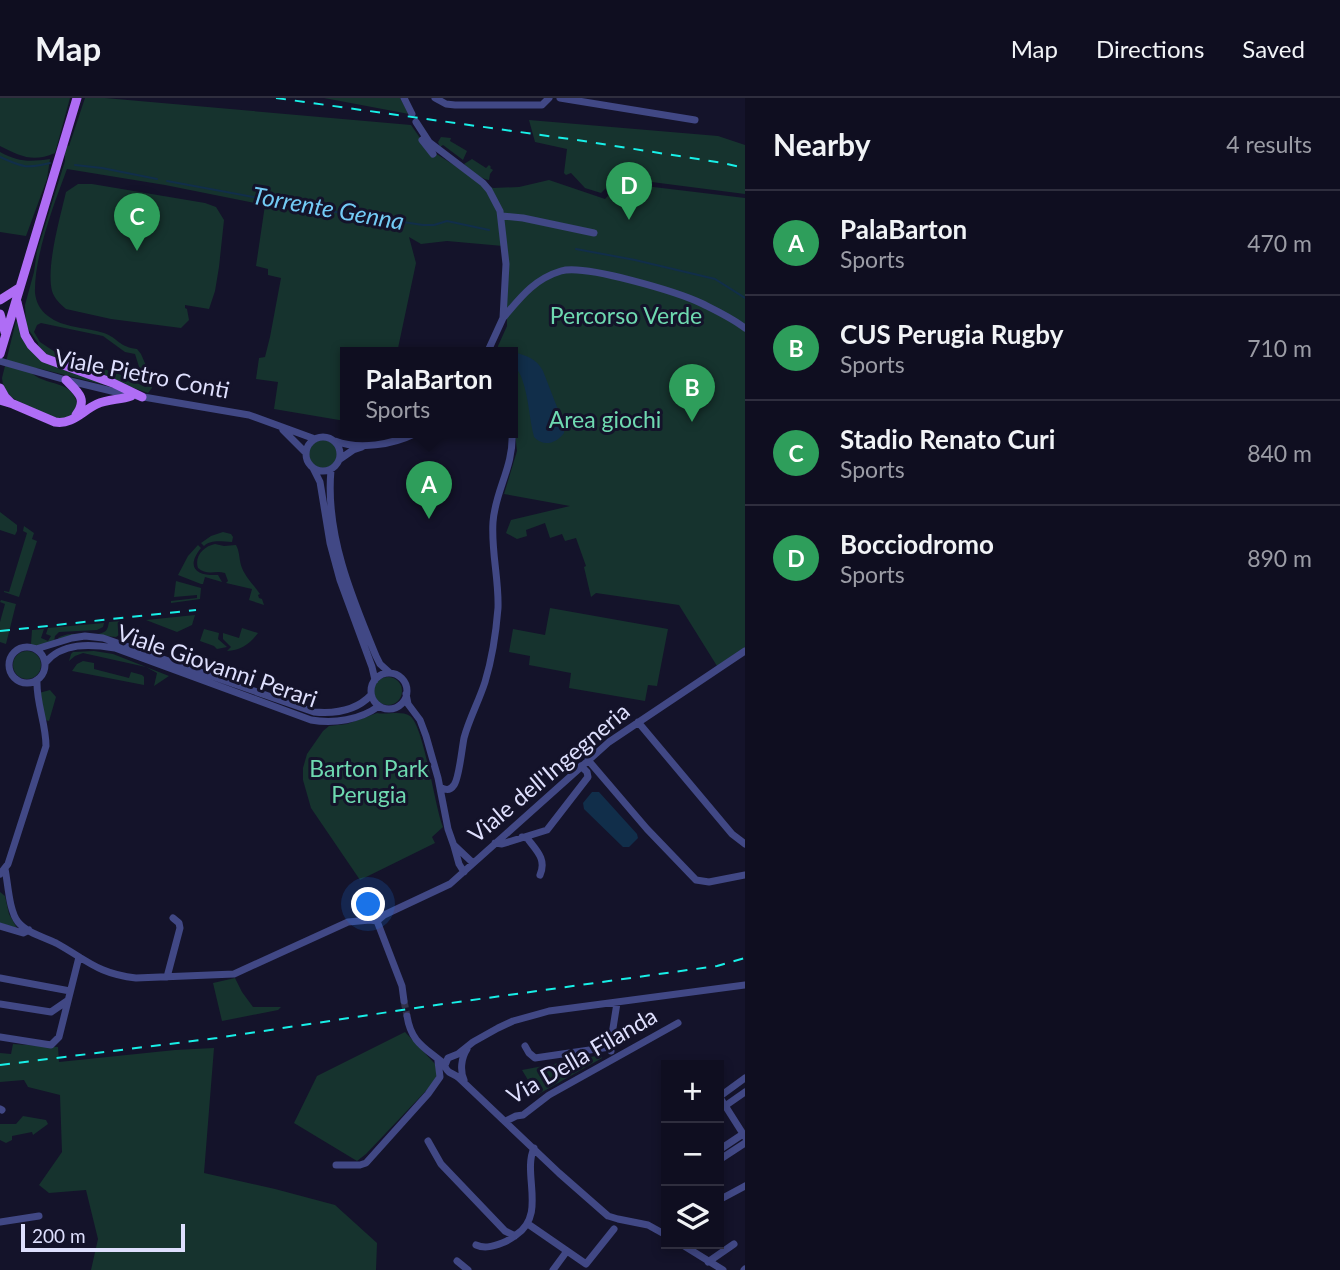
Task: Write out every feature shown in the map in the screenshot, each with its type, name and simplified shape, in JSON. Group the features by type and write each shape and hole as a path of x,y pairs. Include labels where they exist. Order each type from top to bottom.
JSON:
{"main road":[{"path":"0,354 77,98"},
{"path":"10,317 8,309 0,301 18,293"},
{"path":"18,293 25,335 44,358 113,383 142,397"},
{"path":"0,314 5,334"},
{"path":"66,380 77,391 81,400 79,411 73,419"},
{"path":"0,388 5,403 61,423 97,404 131,396"}],"street":[{"path":"402,98 421,139 433,153"},
{"path":"435,98 446,104 466,101 517,101 542,105 549,98"},
{"path":"560,98 695,120"},
{"path":"412,117 433,146 489,190 501,221 506,264 503,318"},
{"path":"501,221 523,218 594,233"},
{"path":"490,347 503,318 531,286 542,278 563,270 585,270 657,288 700,302 745,328"},
{"name":"Viale Pietro Conti","path":"0,361 131,396 249,415 315,439 324,437 347,445 366,445 404,438"},
{"name":"Viale Pietro Conti","path":"277,425 306,453 320,482 328,533 340,580 375,680"},
{"path":"440,788 450,789 456,781 465,735 485,681 495,637 498,597 493,522 510,460 512,438"},
{"path":"306,453 315,439"},
{"path":"333,440 340,449 340,459"},
{"name":"Viale Pietro Conti","path":"331,470 340,459 366,445"},
{"path":"313,468 321,472 331,470 330,503 342,564 351,593 380,664 404,682 408,704 421,720 448,829 458,864 464,872"},
{"name":"Viale Giovanni Perari","path":"36,649 72,638 103,638 314,712 341,712 358,706 371,695"},
{"name":"Viale Giovanni Perari","path":"45,663 50,656 64,649 94,645 115,648 311,720 343,720 360,716 379,706"},
{"path":"37,680 23,682 11,673 10,659 19,649 36,649 45,663 37,680 37,695 46,732 46,746 20,831 3,871 17,921 94,967 115,975 136,978 234,974 348,922 377,921 402,986 404,1001"},
{"name":"Viale dell'Ingegneria","path":"377,921 384,915 450,884 584,763 638,722 745,652"},
{"path":"0,661 10,659"},
{"path":"390,673 379,676 372,684 371,695 376,703 388,709 401,703 406,694"},
{"path":"397,706 412,710"},
{"path":"638,722 732,834 745,844"},
{"path":"495,843 502,844 547,830 588,777 584,763"},
{"path":"584,763 696,880 724,880 745,875"},
{"path":"522,837 527,838 543,859 540,875"},
{"path":"454,846 473,863"},
{"path":"0,886 9,894"},
{"path":"167,977 180,928 173,918"},
{"path":"0,926 23,933 29,930"},
{"path":"0,1037 51,1045 59,1037 79,957"},
{"path":"0,978 70,991"},
{"path":"336,1166 366,1163 428,1094 440,1077 442,1063 448,1058 458,1058 486,1034 513,1021 549,1011 745,985"},
{"path":"0,1003 51,1012 68,1001"},
{"path":"613,1058 610,1047 617,1003"},
{"path":"407,1016 414,1038 608,1216 648,1224 661,1232"},
{"name":"Via Della Filanda","path":"506,1121 523,1115 549,1095 678,1023"},
{"path":"525,1046 535,1058 610,1047"},
{"path":"458,1058 463,1065 466,1086"},
{"path":"453,1073 462,1069"},
{"path":"724,1093 745,1078"},
{"path":"744,1138 725,1106 745,1092"},
{"path":"724,1148 744,1138"},
{"path":"724,1156 744,1138"},
{"path":"428,1141 441,1164 505,1231 515,1236"},
{"path":"476,1245 491,1246 507,1242 528,1224 533,1196 530,1156 534,1148"},
{"path":"724,1198 744,1188"},
{"path":"0,1222 38,1216"},
{"path":"528,1224 586,1264 614,1229"},
{"path":"708,1262 734,1244"},
{"path":"688,1249 723,1270"},
{"path":"553,1270 567,1251"},
{"path":"457,1261 468,1270"}],"green space":[{"path":"0,98 70,98 55,153 33,158 0,146"},
{"name":"Percorso Verde","path":"85,98 105,98 411,125 427,148 493,188 519,187 549,180 605,199 620,183 745,198 745,647 717,666 679,605 596,593 591,597 584,567 586,566 576,538 565,541 562,534 550,538 545,523 526,530 527,536 517,539 506,533 511,520 570,506 504,494 517,451 518,347 498,347 507,326 507,276 503,246 447,241 421,244 409,237 416,263 398,347 340,347 340,420 274,409 278,382 256,379 259,358 265,357 270,337 281,278 268,275 268,269 256,266 265,205 67,169 41,247 36,278 37,303 54,320 104,333 137,349 150,375 140,370 135,354 125,352 103,336 41,323 34,332 40,342 55,352 152,388 148,393 39,352 38,343 26,326 25,305 37,251 65,161 65,145 69,146"},
{"path":"324,98 400,98 409,114"},
{"path":"529,120 718,136 745,145 745,194 636,180 613,181 601,193 585,188 571,173 564,173 567,149 535,142"},
{"path":"441,137 451,138 450,141 467,151 463,160 443,145 440,147 438,142"},
{"path":"0,152 24,160 50,159 47,179 26,236 0,232"},
{"path":"472,159 486,168 489,165 491,167 493,170 489,180 464,164"},
{"path":"78,184 92,184 216,207 224,220 215,291 209,309 185,305 189,320 181,328 111,319 66,309 52,291 52,256 66,192"},
{"path":"16,321 32,352 121,389 37,368 28,370 43,380 65,387 75,398 78,408 69,418 55,419 8,395 2,378"},
{"path":"323,440 333,444 337,454 333,464 323,468 313,464 309,454 313,444"},
{"path":"0,512 17,525 15,535 0,530"},
{"path":"24,526 34,533 32,539 37,541 19,597 4,591 9,592 27,533 23,531"},
{"path":"223,532 231,534 232,542 214,542 204,546 201,543 211,536"},
{"path":"215,544 236,545 244,572 260,594 259,598 264,605 249,600 252,589 226,583 228,581 225,573 205,572 198,568 197,559 201,552"},
{"path":"198,545 201,548 196,555 194,566 204,574 218,575 222,582 205,577 201,584 178,575 188,556"},
{"path":"176,581 201,588 200,599 171,603 197,598 197,595 174,597"},
{"path":"1,600 16,604 6,644 0,642 0,622 5,604 0,602"},
{"path":"550,608 668,629 657,686 648,685 645,701 569,688 571,673 529,665 530,656 509,652 513,629 545,635"},
{"path":"195,615 192,625 177,632 146,620"},
{"path":"121,621 124,626 116,637 93,635 58,638 70,634 100,634 106,630 109,622"},
{"path":"104,623 103,627 97,630 59,632 54,642 37,647 31,644 32,630 44,629 41,638 48,641 51,636 46,634 48,628"},
{"path":"242,628 258,633 244,646 227,651 231,647 223,639 223,633 239,638"},
{"path":"204,629 219,633 218,639 227,647 217,649 200,641"},
{"path":"27,651 37,655 41,665 37,675 27,679 17,675 13,665 17,655"},
{"path":"73,652 113,654 169,676 154,686 157,673 146,667 83,653 69,661"},
{"path":"83,661 94,663 94,669 129,678 131,672 142,675 144,685 72,671"},
{"path":"388,677 398,681 402,691 398,701 388,705 378,701 374,691 378,681"},
{"path":"50,690 56,697 49,721 45,720 39,693"},
{"name":"Barton Park Perugia","path":"377,713 406,714 415,723 443,827 432,837 435,843 360,880 311,808 303,780 303,768 307,754 329,726 347,724"},
{"path":"0,892 5,896 9,914 17,928 0,923"},
{"path":"235,978 253,1007 281,1007 278,1010 222,1021 213,983"},
{"path":"405,1032 436,1065 438,1078 366,1154 357,1161 294,1123 317,1076"},
{"path":"13,1044 58,1047 59,1062 214,1048 204,1173 335,1205 377,1243 376,1270 91,1270 98,1239 86,1190 49,1193 39,1185 62,1152 60,1095 28,1087 24,1080 0,1082 0,1053 11,1054"},
{"path":"601,1055 602,1058 537,1095 522,1070"},
{"path":"23,1116 46,1120 48,1124 33,1135 32,1132 12,1136 12,1140 6,1143 0,1140 0,1124 16,1124"}],"water":[{"path":"518,354 535,361 543,371 564,425 564,433 553,442 541,442 534,437"},
{"path":"592,792 599,792 637,834 638,838 629,847 623,847 584,809 583,803"}],"waterway":[{"name":"Torrente Genna","path":"0,157 24,166 50,163"},
{"name":"Torrente Genna","path":"75,165 157,179"},
{"name":"Torrente Genna","path":"167,181 329,211 423,225 447,221 489,230"},
{"name":"Torrente Genna","path":"576,249 715,279 745,298"}],"tunnel":[{"path":"404,1001 407,1016"}],"railway":[{"path":"276,98 577,140 745,168"},
{"path":"0,631 196,610"},
{"path":"0,1065 217,1038 717,966 745,958"}],"place":[{"name":"Bocciodromo","path":"629,220"},
{"name":"Stadio Renato Curi","path":"137,251"},
{"name":"CUS Perugia Rugby","path":"692,422"},
{"name":"PalaBarton","path":"429,519"}],"park label":[{"name":"Area giochi","path":"605,420"}]}
